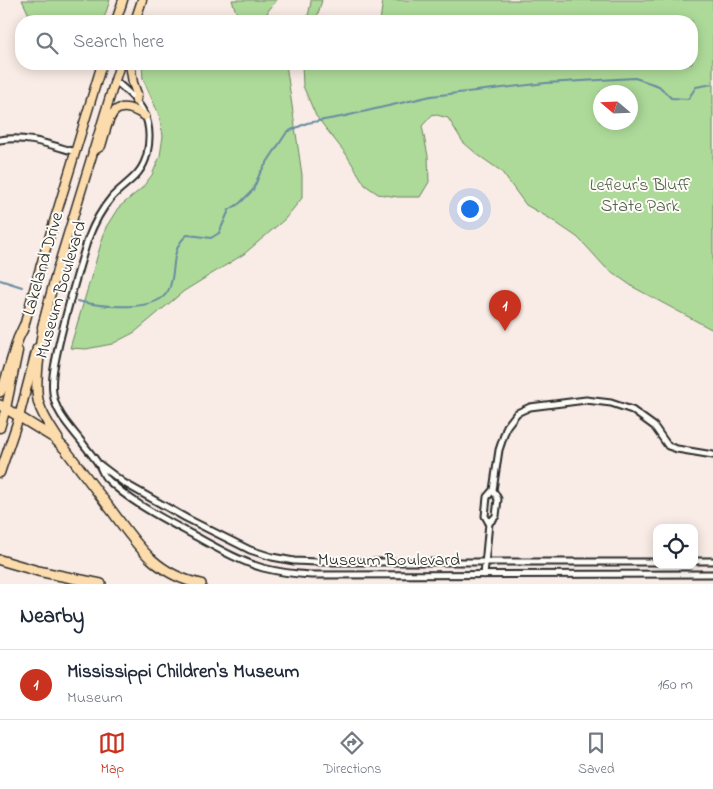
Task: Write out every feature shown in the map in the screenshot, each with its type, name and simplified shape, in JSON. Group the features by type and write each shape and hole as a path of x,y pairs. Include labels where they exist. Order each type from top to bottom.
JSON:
{"highway":[{"path":"118,15 123,0"},
{"path":"137,15 142,0"},
{"name":"Lakeland Drive","path":"0,428 3,407 24,326 100,70"},
{"path":"103,70 114,80"},
{"name":"Lakeland Drive","path":"0,473 19,417 57,270 118,70"},
{"path":"131,70 137,94 136,101"},
{"path":"75,152 92,154 101,146 112,113 118,109 130,108 145,116"},
{"path":"44,322 37,379 38,403 45,420 129,535 150,558 169,572 201,584"},
{"path":"0,392 24,326"},
{"path":"3,407 54,438 65,449"},
{"path":"0,560 38,571 101,584"}],"street":[{"name":"Museum Boulevard","path":"114,80 131,94 142,108 148,124 149,141 146,156 141,168 132,180 114,195 94,222 64,321 52,380 53,394 60,413 98,464 105,477 136,502 215,547 262,568 287,574 713,574"},
{"path":"0,140 9,138 30,140 75,152"},
{"path":"484,575 489,523 485,516 487,497 493,490 499,450 506,426 517,414 530,406 586,400 611,403 632,410 654,426 668,446 713,455"},
{"name":"Museum Boulevard","path":"98,464 124,482 186,518 250,550 294,561 653,562"},
{"path":"489,523 496,516 498,499 493,490"},
{"path":"215,547 220,535"},
{"path":"698,561 713,561"},
{"path":"329,562 330,575"}],"green space":[{"path":"22,0 110,0 105,15 29,15"},
{"path":"232,0 277,0 268,11 267,15 237,15"},
{"path":"311,0 322,0 318,15 308,15"},
{"name":"Lefleur's Bluff State Park","path":"383,0 713,0 713,330 633,287 605,267 577,237 526,205 501,171 463,142 448,118 433,114 422,126 428,156 429,182 420,197 398,197 378,194 365,185 346,154 316,116 303,86 302,70 698,70 698,15 381,15"},
{"path":"142,70 287,70 302,175 302,198 285,219 244,254 184,291 135,332 112,344 86,349 70,348 106,227 118,208 142,188 152,175 160,156 163,136 159,115 143,79"}],"waterway":[{"path":"77,301 99,305 127,306 141,305 163,297 169,289 176,254 181,241 187,235 211,238 219,233 229,210 240,203 253,190 260,173 287,132 307,123 431,96 546,83 635,78 659,86 671,98 688,99 696,87 713,84"},
{"path":"0,280 22,287"}],"place":[{"name":"Mississippi Children's Museum","path":"505,331"}]}
